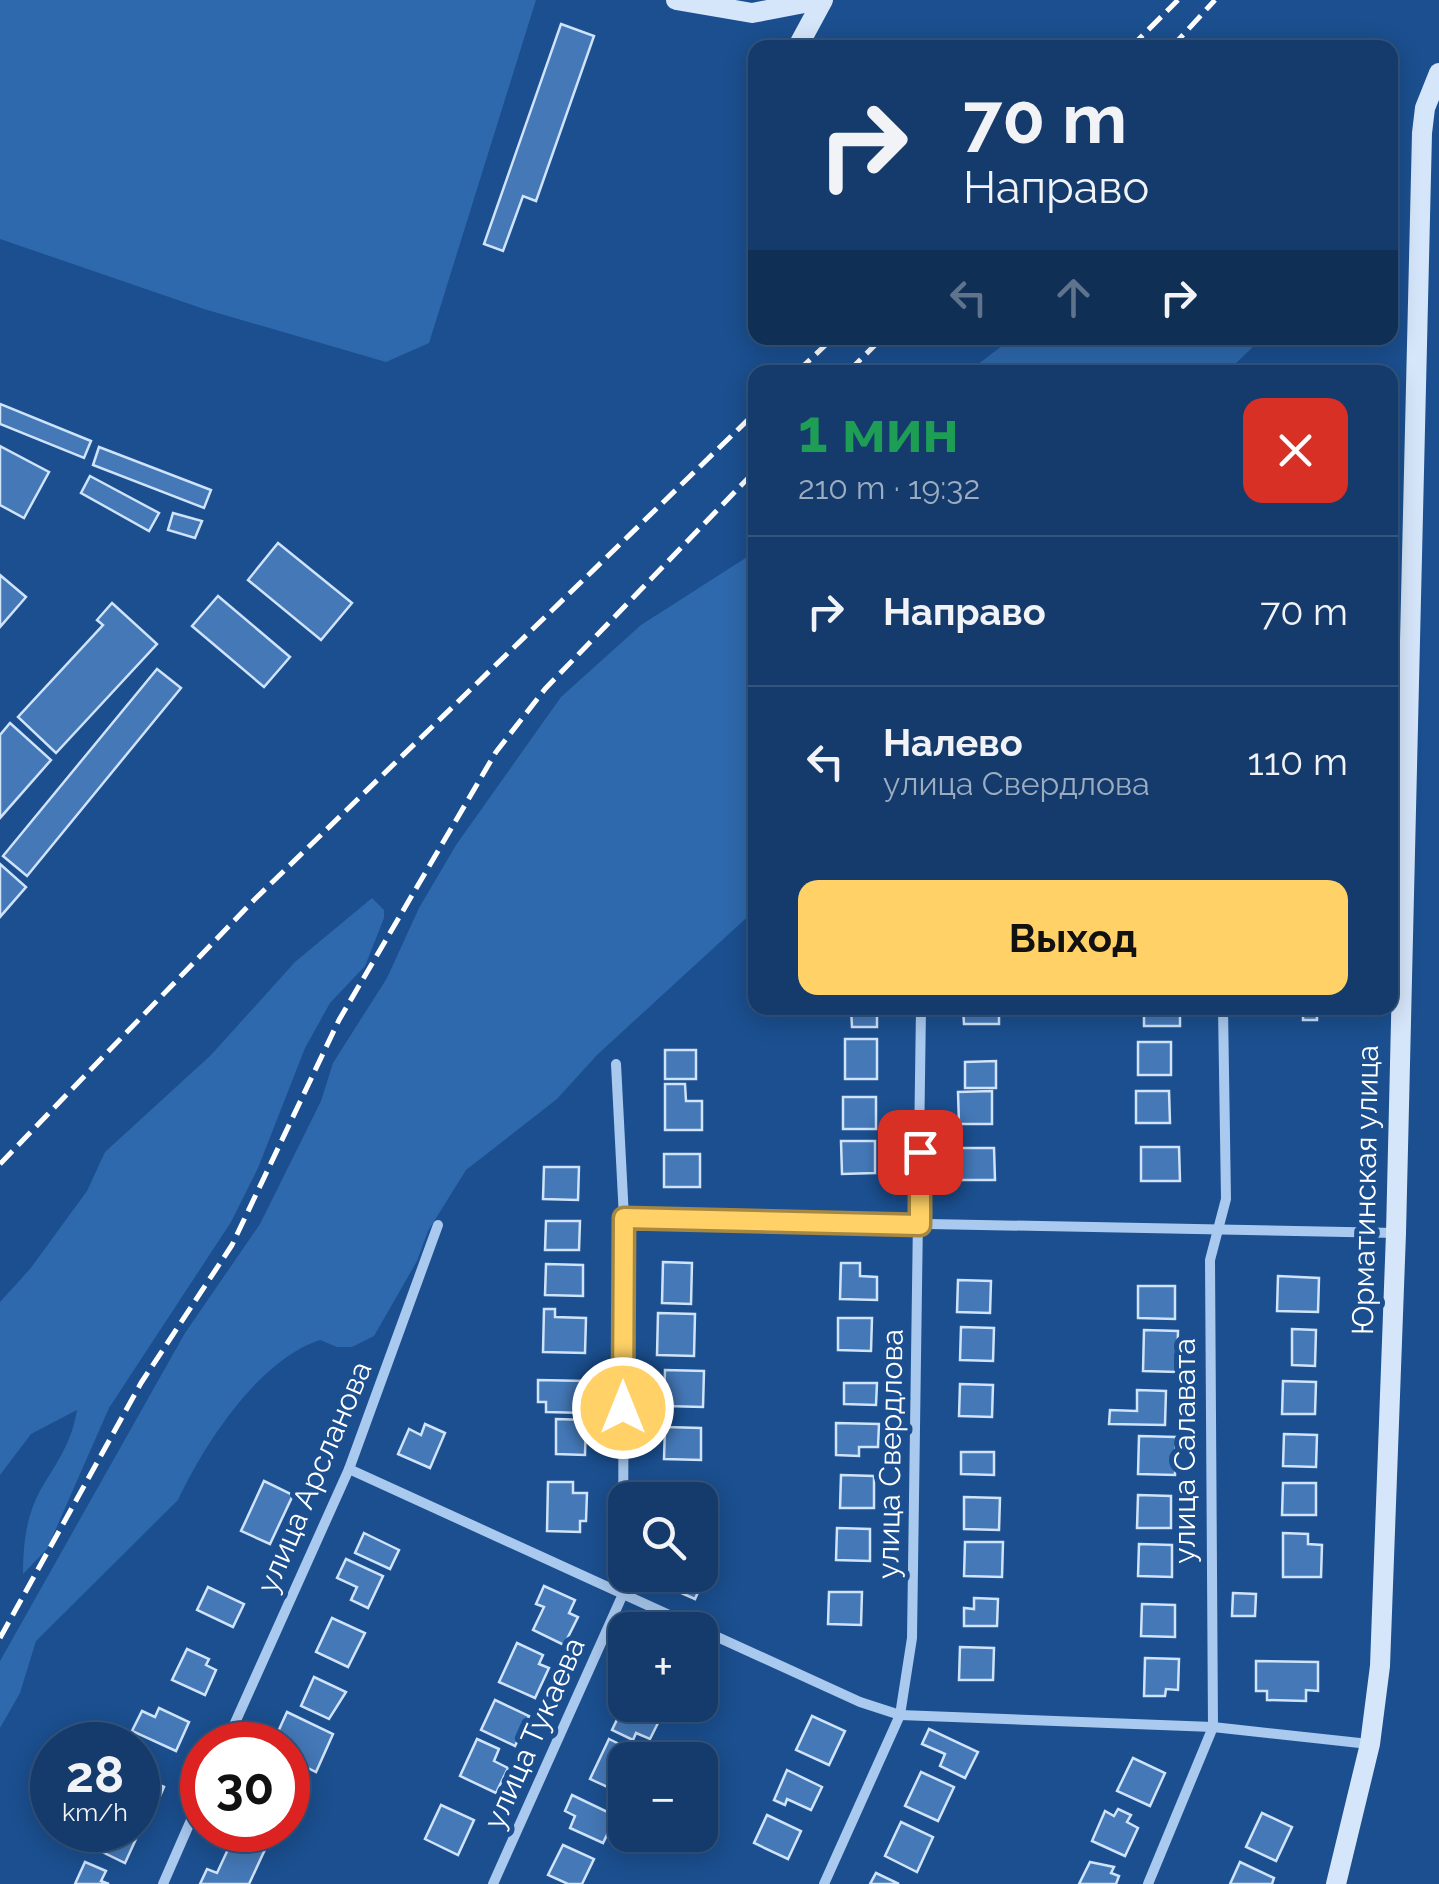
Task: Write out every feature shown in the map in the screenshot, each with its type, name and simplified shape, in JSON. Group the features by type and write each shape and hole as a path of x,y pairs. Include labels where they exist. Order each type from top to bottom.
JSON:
{"main road":[{"path":"676,0 752,13 822,0"},
{"path":"801,40 822,0"},
{"name":"Юрматинская улица","path":"1336,1884 1370,1744 1380,1666 1396,1234 1422,133 1428,96 1439,73"}],"street":[{"name":"улица Свердлова","path":"824,1884 900,1715 912,1638 922,1015"},
{"name":"улица Салавата","path":"1148,1884 1203,1759 1212,1727 1210,1260 1226,1199 1223,1015"},
{"name":"улица Тукаева","path":"494,1884 623,1594 624,1218 616,1064"},
{"path":"624,1218 1396,1234"},
{"name":"улица Арсланова","path":"235,1722 349,1468 438,1225"},
{"path":"349,1468 900,1715 1212,1727 1370,1744"},
{"path":"163,1884 180,1845"}],"shaded area":[{"path":"0,0 536,0 429,343 386,362 204,309 0,239"},
{"path":"1003,345 1255,345 1234,365 977,365"},
{"path":"748,556 748,916 597,1055 557,1099 466,1170 428,1231 417,1261 374,1336 352,1347 337,1347 320,1340 297,1350 255,1385 218,1430 178,1500 36,1641 20,1693 0,1728 0,1661 185,1333 260,1224 321,1101 333,1063 387,978 419,908 456,845 561,697 641,625"},
{"path":"372,898 384,910 384,918 365,966 330,1003 305,1048 258,1168 231,1222 109,1408 47,1549 23,1574 32,1509 68,1442 77,1410 31,1434 0,1475 0,1302 30,1269 87,1191 105,1152 211,1055 295,962"}],"building":[{"path":"561,24 594,36 536,201 523,196 503,251 484,244"},
{"path":"0,404 91,441 84,458 0,424"},
{"path":"0,446 49,472 24,518 0,505"},
{"path":"99,447 211,490 204,508 93,465"},
{"path":"90,476 159,513 149,531 81,493"},
{"path":"173,513 202,521 195,538 168,530"},
{"path":"278,543 352,603 321,640 248,580"},
{"path":"0,575 26,597 0,627"},
{"path":"218,596 290,657 264,687 192,626"},
{"path":"112,603 157,644 56,753 18,717 103,625 97,620"},
{"path":"157,669 181,688 27,876 3,856"},
{"path":"10,723 51,760 0,818 0,735"},
{"path":"0,864 26,887 0,917"},
{"path":"851,1015 877,1015 877,1027 852,1027"},
{"path":"963,1015 999,1015 999,1024 964,1024"},
{"path":"1144,1015 1180,1015 1180,1026 1144,1026"},
{"path":"1303,1015 1317,1015 1317,1020 1303,1020"},
{"path":"845,1039 877,1039 877,1079 845,1079"},
{"path":"1138,1042 1171,1042 1171,1075 1138,1075"},
{"path":"665,1050 696,1050 696,1079 665,1079"},
{"path":"996,1061 996,1088 965,1088 965,1062"},
{"path":"665,1084 685,1084 686,1101 702,1101 702,1130 665,1130"},
{"path":"992,1091 992,1124 959,1124 958,1092"},
{"path":"1136,1091 1169,1091 1170,1123 1136,1123"},
{"path":"843,1097 876,1097 876,1129 843,1129"},
{"path":"841,1141 875,1141 875,1173 842,1174"},
{"path":"1141,1147 1179,1147 1180,1181 1141,1181"},
{"path":"961,1148 994,1148 995,1180 961,1180"},
{"path":"664,1154 700,1154 700,1187 664,1187"},
{"path":"544,1167 579,1167 578,1200 543,1199"},
{"path":"546,1221 580,1221 579,1250 545,1250"},
{"path":"663,1262 692,1263 691,1304 662,1303"},
{"path":"841,1263 860,1263 860,1276 877,1277 877,1300 840,1299"},
{"path":"546,1264 583,1265 583,1296 545,1295"},
{"path":"1278,1276 1319,1278 1318,1312 1277,1311"},
{"path":"958,1280 991,1281 990,1313 957,1312"},
{"path":"1138,1286 1175,1286 1175,1319 1138,1318"},
{"path":"544,1309 555,1309 555,1317 586,1318 585,1353 543,1352"},
{"path":"658,1313 695,1314 694,1356 657,1355"},
{"path":"838,1318 872,1318 871,1351 838,1350"},
{"path":"961,1327 994,1328 993,1361 960,1360"},
{"path":"1292,1329 1316,1330 1315,1366 1292,1365"},
{"path":"1144,1330 1178,1331 1177,1372 1143,1371"},
{"path":"665,1370 704,1371 703,1407 664,1406"},
{"path":"538,1380 586,1381 585,1413 546,1412 546,1402 538,1402"},
{"path":"1283,1381 1316,1382 1315,1414 1282,1414"},
{"path":"844,1383 877,1383 876,1405 844,1404"},
{"path":"960,1384 993,1385 992,1417 959,1416"},
{"path":"1137,1390 1166,1391 1165,1425 1109,1424 1110,1410 1137,1411"},
{"path":"556,1419 586,1420 585,1455 556,1454"},
{"path":"836,1423 879,1424 878,1447 859,1447 859,1456 836,1455"},
{"path":"425,1424 445,1433 430,1468 398,1454 409,1429 421,1435"},
{"path":"665,1427 701,1428 701,1460 664,1459"},
{"path":"1284,1434 1317,1435 1316,1467 1283,1466"},
{"path":"1139,1436 1176,1437 1175,1475 1138,1474"},
{"path":"961,1452 994,1452 994,1475 961,1474"},
{"path":"841,1475 874,1476 874,1508 840,1508"},
{"path":"264,1481 293,1495 270,1544 241,1531"},
{"path":"548,1482 573,1482 573,1493 587,1493 586,1521 580,1521 580,1532 547,1531"},
{"path":"1283,1483 1316,1483 1316,1515 1282,1515"},
{"path":"1138,1495 1171,1496 1171,1528 1137,1528"},
{"path":"964,1497 1000,1498 999,1530 964,1529"},
{"path":"837,1528 870,1529 870,1561 836,1560"},
{"path":"364,1533 399,1550 390,1569 355,1553"},
{"path":"1283,1533 1308,1534 1308,1544 1322,1545 1321,1577 1283,1577"},
{"path":"965,1542 1003,1542 1002,1577 964,1576"},
{"path":"1139,1544 1172,1545 1172,1577 1138,1576"},
{"path":"346,1559 383,1576 368,1608 351,1600 357,1587 337,1578"},
{"path":"544,1586 575,1600 569,1613 578,1617 564,1645 533,1630 544,1607 536,1604"},
{"path":"208,1587 244,1604 233,1627 197,1610"},
{"path":"679,1592 698,1592 695,1599"},
{"path":"829,1592 862,1592 861,1625 828,1624"},
{"path":"1233,1593 1256,1594 1255,1616 1232,1616"},
{"path":"974,1598 998,1599 997,1626 964,1626 964,1608 974,1609"},
{"path":"1142,1604 1175,1605 1175,1637 1141,1636"},
{"path":"332,1618 365,1633 348,1667 316,1652"},
{"path":"517,1643 543,1655 539,1664 549,1668 535,1698 499,1682"},
{"path":"960,1647 994,1648 993,1680 959,1680"},
{"path":"187,1649 209,1659 206,1665 216,1670 205,1695 172,1680"},
{"path":"1145,1658 1179,1659 1178,1690 1166,1689 1165,1696 1144,1696"},
{"path":"1256,1661 1318,1662 1318,1691 1306,1690 1306,1701 1267,1700 1267,1691 1256,1691"},
{"path":"314,1677 346,1692 329,1719 301,1706"},
{"path":"495,1700 529,1716 515,1746 481,1730"},
{"path":"159,1708 189,1722 180,1722 176,1751 160,1744 160,1722 136,1722 142,1711 155,1717"},
{"path":"287,1712 308,1722 282,1722"},
{"path":"812,1716 845,1731 829,1765 796,1750"},
{"path":"616,1722 658,1722 650,1739 636,1733 633,1740 612,1730"},
{"path":"310,1723 333,1734 316,1772 310,1769"},
{"path":"929,1729 978,1752 965,1778 940,1766 945,1754 922,1744"},
{"path":"477,1739 499,1749 494,1761 508,1768 496,1793 460,1776"},
{"path":"609,1739 615,1742 608,1742 608,1787 590,1779"},
{"path":"1133,1758 1165,1773 1150,1806 1117,1791"},
{"path":"787,1770 822,1787 811,1810 787,1799 785,1805 774,1800"},
{"path":"921,1772 954,1787 938,1821 905,1806"},
{"path":"572,1795 608,1812 608,1833 603,1843 570,1828 575,1816 565,1811"},
{"path":"441,1805 474,1820 458,1855 425,1839"},
{"path":"1118,1809 1131,1815 1127,1822 1138,1828 1125,1856 1092,1841 1105,1811 1114,1816"},
{"path":"1262,1813 1292,1827 1276,1861 1246,1847"},
{"path":"767,1815 801,1831 788,1859 754,1843"},
{"path":"901,1822 933,1837 917,1872 885,1856"},
{"path":"563,1845 594,1859 582,1884 568,1884 548,1875"},
{"path":"102,1852 130,1852 125,1863"},
{"path":"227,1852 264,1852 249,1884 200,1884 207,1869 217,1873"},
{"path":"85,1862 106,1871 101,1881 109,1884 75,1884"},
{"path":"1090,1862 1114,1867 1111,1873 1119,1876 1116,1884 1079,1884"},
{"path":"1240,1862 1274,1878 1272,1884 1230,1884"},
{"path":"876,1873 899,1884 870,1884"}],"railway":[{"path":"1138,40 1178,0"},
{"path":"1178,40 1215,0"},
{"path":"804,365 826,345"},
{"path":"855,365 875,345"},
{"path":"0,1164 254,900 748,420"},
{"path":"0,1638 141,1383 232,1245 339,1020 496,752 545,689 748,478"}],"route":[{"path":"623,1408 624,1218 920,1225 920,1152"}]}
